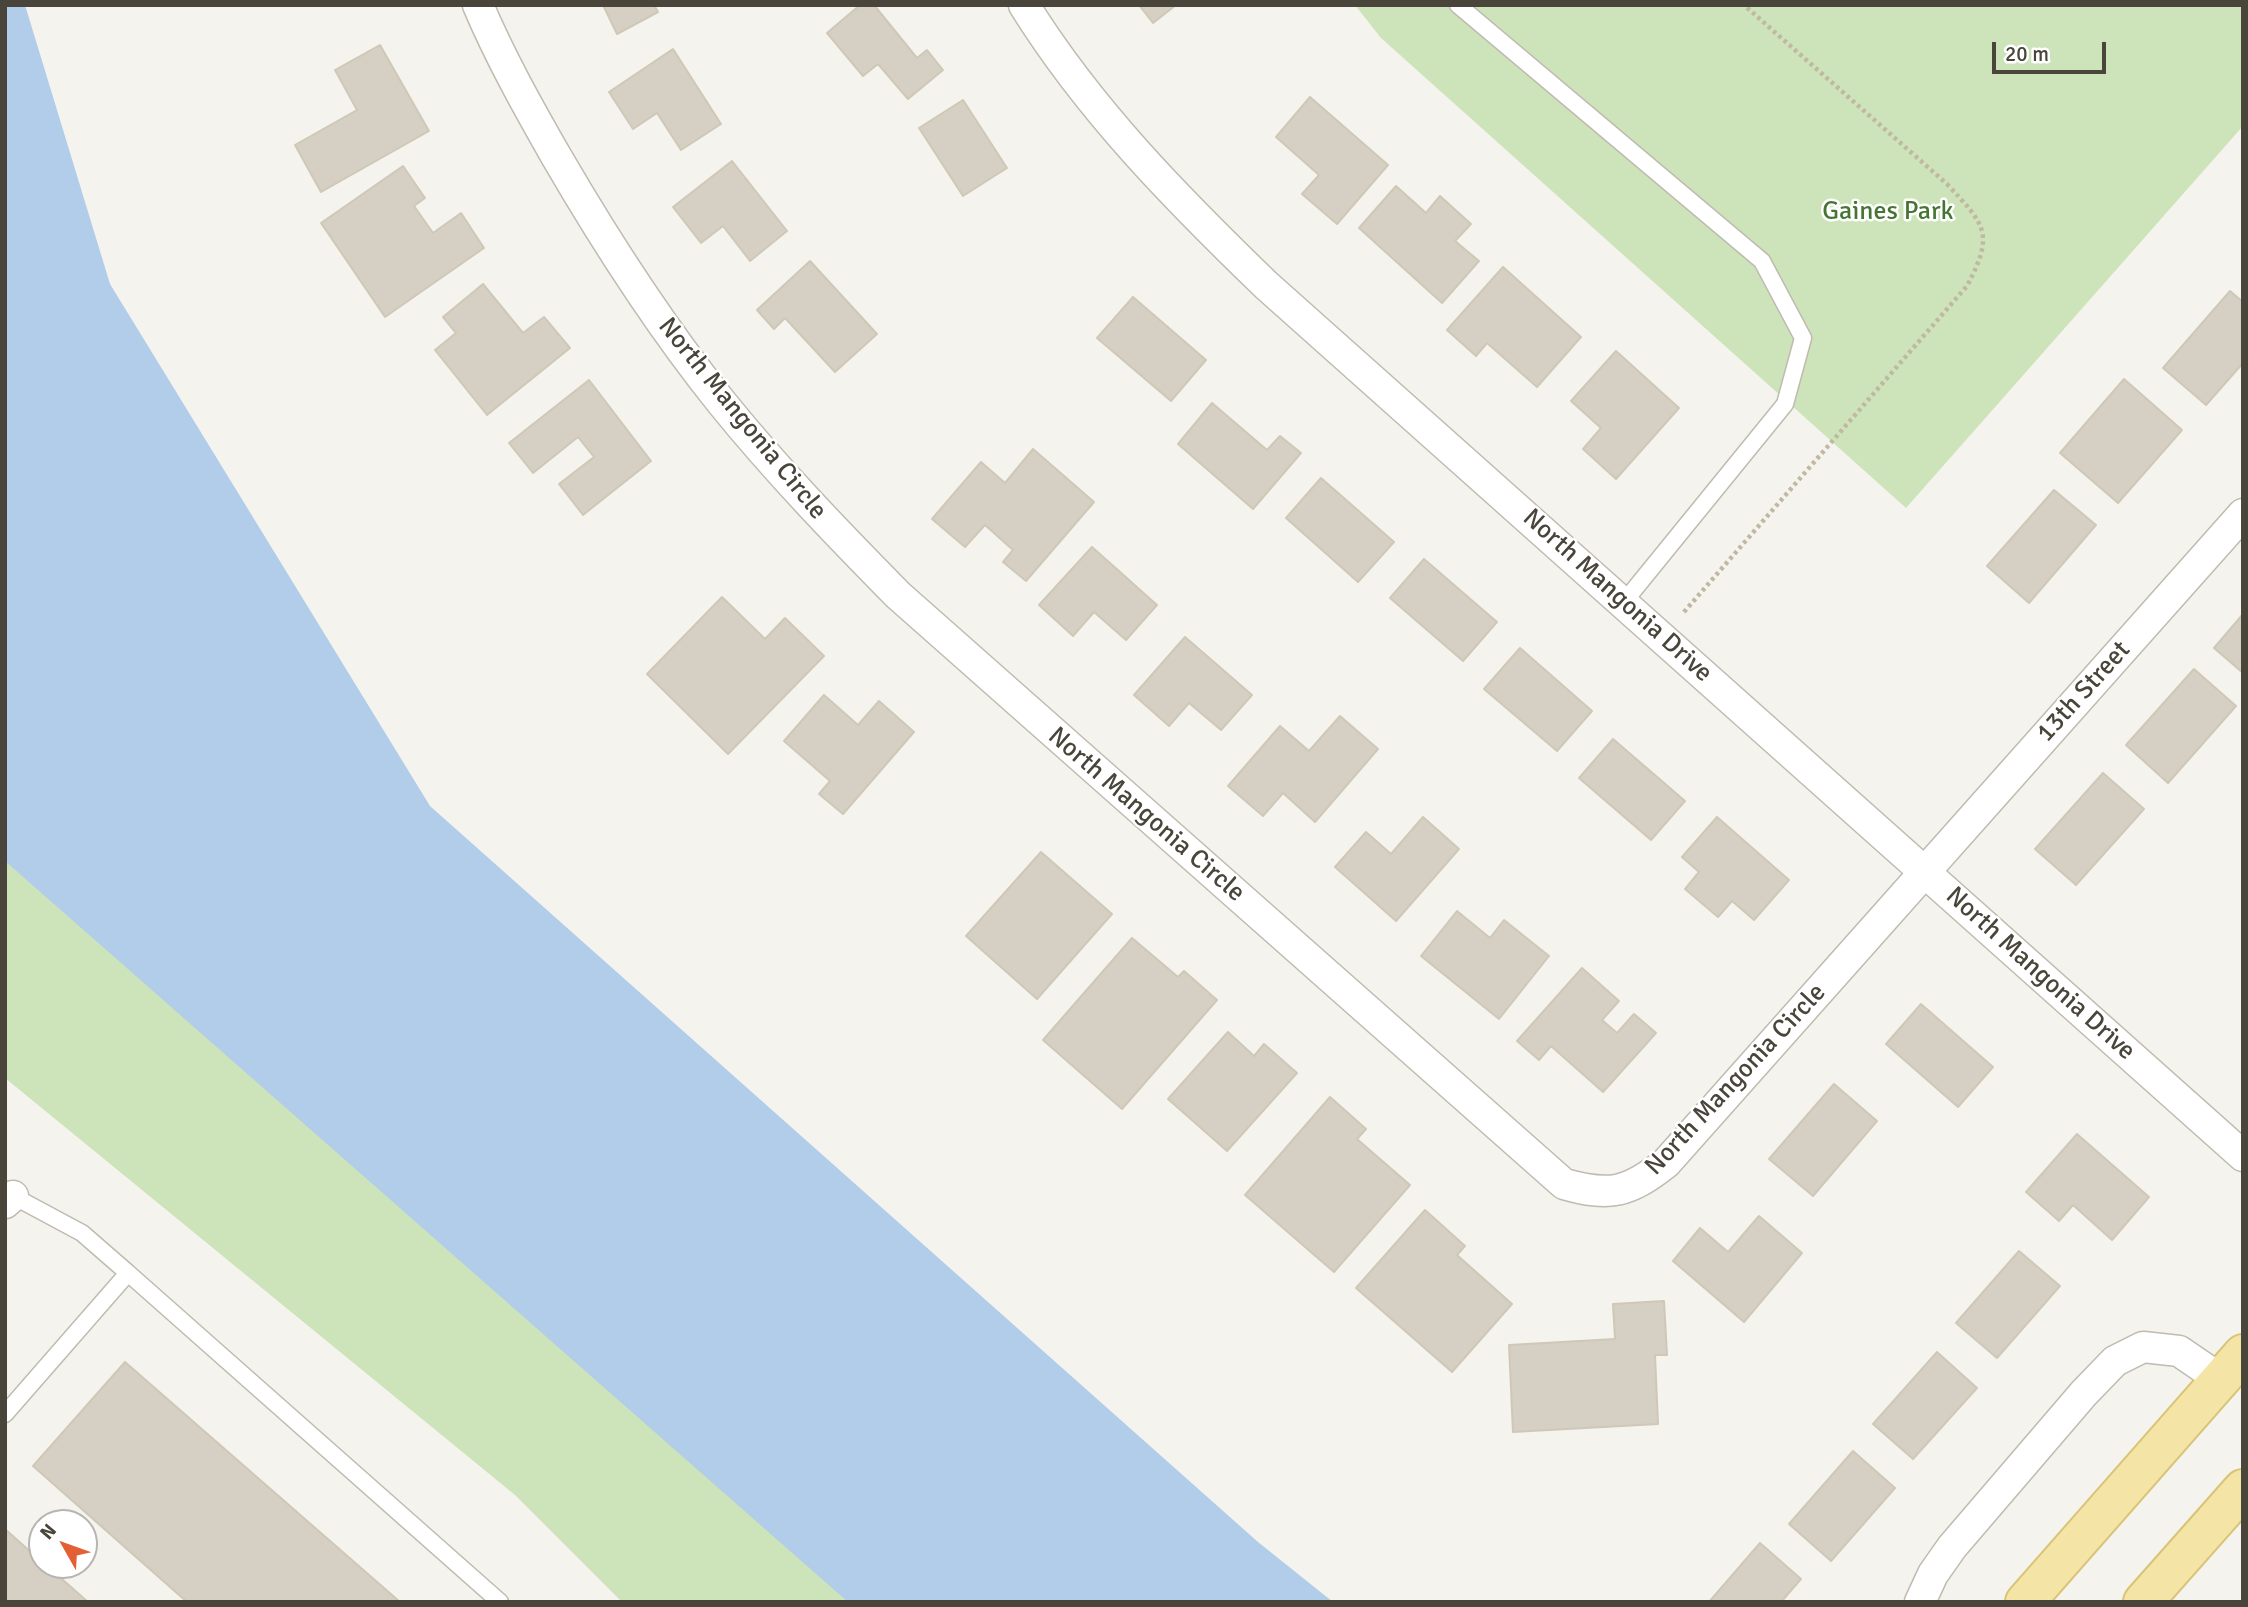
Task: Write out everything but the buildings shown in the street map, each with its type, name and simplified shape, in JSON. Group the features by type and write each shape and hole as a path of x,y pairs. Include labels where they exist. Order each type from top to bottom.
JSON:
{"main road":[{"path":"2025,1602 2231,1367"},
{"path":"2143,1602 2243,1489"}],"street":[{"name":"North Mangonia Circle","path":"478,5 525,103 590,216 644,298 721,402 806,502 898,596 1564,1184 1590,1192 1618,1191 1644,1181 1666,1163 1926,871"},
{"name":"North Mangonia Drive","path":"1024,5 1108,121 1183,205 1266,285 2243,1156"},
{"name":"13th Street","path":"1926,871 2243,514"},
{"path":"1920,1602 1933,1574 1952,1547 2084,1393 2115,1362 2143,1348 2179,1351 2231,1367"}],"lane":[{"path":"1458,5 1762,261 1803,338 1785,404 1624,602"},
{"path":"9,1200 82,1233 499,1602"},
{"path":"5,1414 128,1273"}],"path":[{"path":"1662,637 1967,286 1981,259 1984,236 1973,213 1947,184 1744,5"}],"green space":[{"name":"Gaines Park","path":"1355,5 2243,5 2243,126 1906,508 1381,38"},
{"path":"5,860 852,1602 622,1602 515,1495 5,1078"}],"water":[{"path":"5,5 25,5 110,284 430,806 1258,1542 1333,1602 848,1602 5,861"}]}
